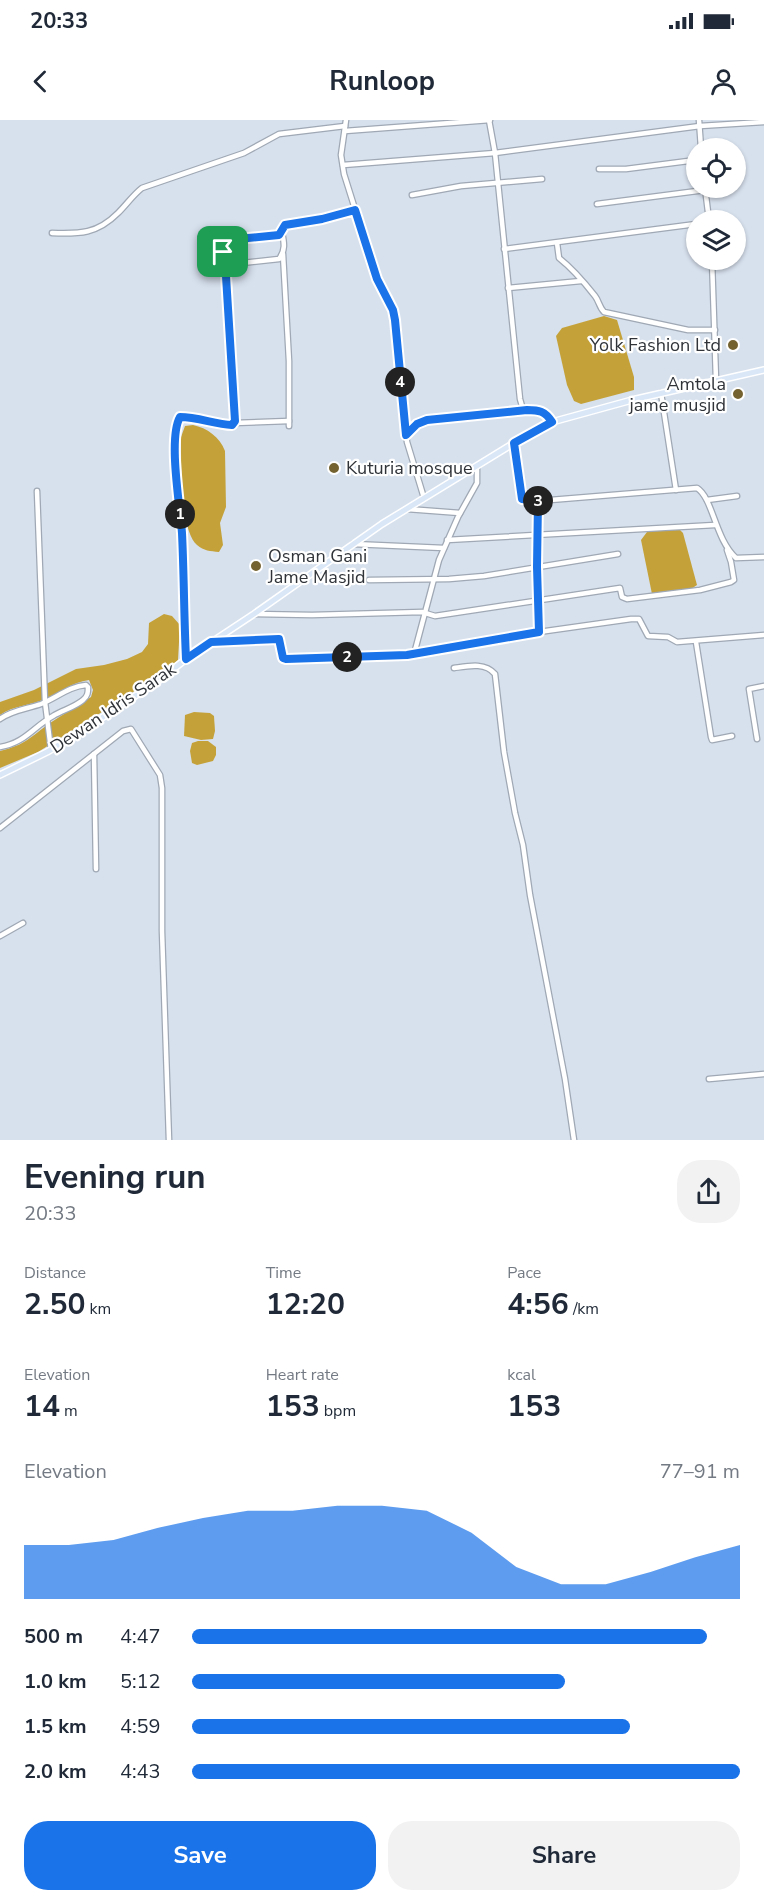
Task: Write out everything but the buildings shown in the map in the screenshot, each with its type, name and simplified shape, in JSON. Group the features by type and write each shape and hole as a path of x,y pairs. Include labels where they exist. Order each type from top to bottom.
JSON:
{"main road":[{"name":"Dewan Idris Sarak","path":"0,775 51,750 158,681 186,659 353,544 424,498 552,422 661,393 764,370"}],"street":[{"path":"52,233 90,232 103,226 142,188 244,153 279,134 345,126 489,120 495,153 520,399 522,406 527,410"},
{"path":"699,120 701,138"},
{"path":"343,165 495,153 700,126 764,122"},
{"path":"345,126 341,156 377,279 393,310 406,435 424,498"},
{"path":"599,169 626,169 686,161"},
{"path":"412,195 498,182 542,179"},
{"path":"597,204 686,192"},
{"path":"186,659 182,533 174,461 178,422 180,417 192,417 217,424 289,424 282,232 285,225 322,219 355,210"},
{"path":"504,249 686,225"},
{"path":"234,423 224,244 227,240 261,238 279,235 282,232"},
{"path":"557,243 559,258 570,265 597,299 604,312 688,330 715,330"},
{"path":"224,265 279,259 283,254"},
{"path":"712,270 716,380"},
{"path":"508,288 581,281"},
{"path":"661,393 676,490"},
{"path":"406,435 417,424 427,420 527,410 539,410 547,414 552,422"},
{"path":"254,614 426,612 435,616 620,588 624,599 633,600 700,590 734,580 734,560 715,525 702,491 697,488 538,501 522,499 514,443"},
{"path":"414,654 433,580 447,540 477,483 477,466"},
{"path":"37,491 45,702 51,750"},
{"path":"707,500 737,496"},
{"path":"538,501 539,632"},
{"path":"407,509 460,513"},
{"path":"447,540 715,525"},
{"path":"353,544 444,548"},
{"path":"369,580 433,580 484,576 618,554"},
{"path":"734,560 764,557"},
{"path":"211,642 279,639 283,658 286,659 414,654 539,632 639,619 648,636 668,637 677,642 764,635"},
{"path":"696,642 712,740 732,736"},
{"path":"454,668 483,666 490,668 495,674 504,752 523,845 531,906 565,1079 574,1140"},
{"path":"758,739 749,689 764,686"},
{"path":"0,719 45,702 74,687 88,687 86,698 47,720 24,739 0,747"},
{"path":"0,828 123,731 131,729 160,775 163,1010 169,1140"},
{"path":"94,754 96,869"},
{"path":"0,936 23,923"},
{"path":"709,1079 764,1074"}],"shaded area":[{"path":"604,316 617,320 634,377 634,390 581,404 574,401 567,385 556,336 562,328"},
{"path":"193,425 212,434 220,441 225,451 226,507 220,523 223,545 219,552 205,550 197,545 187,526 184,511 181,437 185,426"},
{"path":"680,530 683,533 697,585 691,589 652,594 641,540 647,532"},
{"path":"164,614 172,616 180,625 178,660 118,702 38,752 0,768 0,751 27,740 91,697 93,690 89,680 83,681 45,699 11,709 0,715 0,702 34,690 76,669 104,665 142,652 148,644 149,623"},
{"path":"194,712 210,713 214,716 213,739 201,740 184,736 185,715"},
{"path":"208,741 216,747 213,761 197,765 192,763 190,751 192,743"}],"place":[{"name":"Yolk Fashion Ltd","path":"733,345"},
{"name":"Amtola jame musjid","path":"738,394"},
{"name":"Kuturia mosque","path":"334,468"},
{"name":"Osman Gani Jame Masjid","path":"256,566"}],"route":[{"path":"355,210 377,279 393,310 406,435 417,424 427,420 527,410 539,410 547,414 552,422 514,443 522,499 538,501 539,632 407,655 369,657 286,659 283,658 279,639 211,642 186,659 182,533 174,461 177,427 180,417 192,417 217,424 232,425 235,421 230,321 223,252 227,240 279,235 285,225 322,219 355,210"}]}
